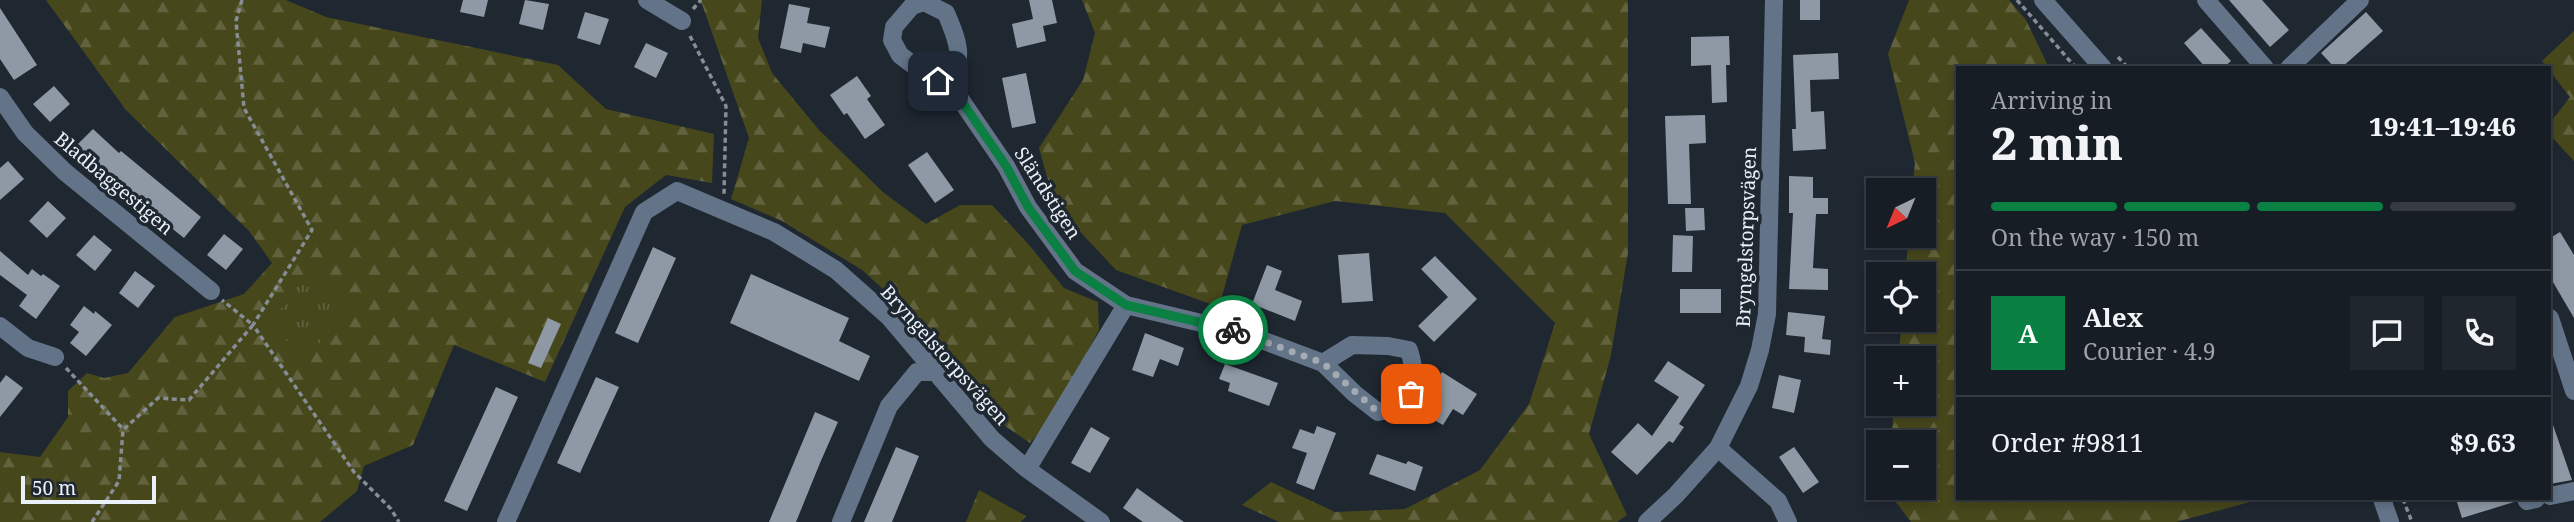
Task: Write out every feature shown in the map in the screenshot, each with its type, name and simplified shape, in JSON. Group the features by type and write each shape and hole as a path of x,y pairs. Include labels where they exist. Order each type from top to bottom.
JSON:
{"street":[{"path":"647,0 682,21"},
{"name":"Bryngelstorpsvägen","path":"1647,522 1676,495 1718,447 1749,386 1760,350 1767,314 1774,0"},
{"path":"2043,0 2101,66"},
{"path":"2206,0 2263,66"},
{"path":"2290,66 2360,0"},
{"name":"Sländstigen","path":"952,87 960,60 955,34 946,13 923,2 912,6 894,27 892,40 900,55 925,74 952,87 1006,166 1028,207 1075,271 1126,305 1243,333 1323,363 1378,412 1395,409 1411,394 1415,369 1409,350 1388,346 1352,345 1323,363"},
{"name":"Bladbaggestigen","path":"0,97 25,133 65,172 211,291"},
{"name":"Bryngelstorpsvägen","path":"506,522 644,212 677,191 774,232 836,270 889,317 992,439 1027,470 1101,522"},
{"path":"1027,470 1126,305"},
{"path":"2551,321 2574,391"},
{"path":"0,326 28,348 55,357"},
{"path":"841,522 889,406 916,372 936,372"},
{"path":"1718,447 1778,501 1788,522"},
{"path":"2551,496 2574,491"},
{"path":"2382,500 2390,522"}],"path":[{"path":"92,522 119,481 123,430 158,398 189,400 253,325 312,230 244,108 236,21 242,0"},
{"path":"2017,0 2074,66"},
{"path":"682,21 726,106 723,210"},
{"path":"211,291 253,325 354,472 391,509 399,522"},
{"path":"55,357 123,430"},
{"path":"2403,500 2412,522"}],"green space":[{"path":"46,0 286,0 326,17 558,65 606,109 714,134 712,183 666,175 625,207 545,382 454,345 413,445 364,466 357,491 320,522 0,522 0,452 40,457 68,417 68,391 87,373 104,378 128,373 175,317 244,294 272,263 249,231 126,110"},
{"path":"697,0 762,0 758,38 772,73 819,130 884,193 926,224 960,205 992,205 1064,288 1098,302 1099,330 1053,417 1030,443 1005,426 916,319 862,270 782,221 731,199 749,138 702,4"},
{"path":"1082,0 1628,0 1628,253 1611,355 1589,434 1627,515 1617,522 1279,522 1242,505 1271,482 1335,512 1405,509 1480,470 1529,404 1555,323 1445,213 1335,201 1242,225 1219,307 1116,270 1055,205 1039,148 1083,80 1095,33"},
{"path":"1909,0 2009,0 2026,20 2048,66 1956,66 1956,500 2257,500 2176,522 1911,522 1894,500 1936,500 1936,430 1892,430 1893,416 1936,416 1936,346 1899,346 1901,332 1936,332 1936,262 1906,262 1908,248 1936,248 1936,178 1913,178 1915,163 1888,54"},
{"path":"2574,31 2574,161 2551,136 2551,122 2570,97 2551,73 2551,66 2546,66 2542,61"},
{"path":"308,270 350,299 310,357 268,328"},
{"path":"979,490 1026,516 1021,522 966,522"}],"building":[{"path":"463,0 488,0 484,17 460,12"},
{"path":"525,0 549,4 543,30 519,24"},
{"path":"1029,0 1052,0 1057,23 1043,26 1046,41 1017,48 1012,24 1033,19"},
{"path":"1800,0 1820,0 1820,20 1800,20"},
{"path":"2229,0 2262,0 2289,30 2270,47"},
{"path":"789,4 810,8 807,23 830,27 825,48 803,43 801,53 780,48"},
{"path":"0,8 37,65 14,80 0,59"},
{"path":"585,12 609,19 600,45 577,38"},
{"path":"2366,12 2383,31 2343,66 2333,66 2321,53"},
{"path":"2201,28 2231,61 2225,66 2204,66 2184,43"},
{"path":"1729,36 1730,65 1726,65 1727,102 1712,103 1711,65 1691,66 1691,37"},
{"path":"646,43 668,53 656,78 634,67"},
{"path":"1838,53 1839,79 1810,80 1811,112 1824,111 1826,149 1793,151 1792,129 1796,129 1793,55"},
{"path":"1026,73 1036,123 1012,128 1002,78"},
{"path":"857,76 871,96 867,99 885,125 865,139 830,95"},
{"path":"54,86 70,104 50,122 33,104"},
{"path":"1705,115 1706,143 1689,144 1691,204 1668,204 1665,116"},
{"path":"93,129 119,153 121,151 201,217 184,238 74,148"},
{"path":"927,152 954,190 935,203 908,165"},
{"path":"8,161 24,179 0,200 0,168"},
{"path":"1789,176 1813,177 1813,198 1828,198 1828,214 1816,214 1813,268 1828,269 1828,290 1789,289 1793,213 1789,213"},
{"path":"48,201 66,218 47,238 29,221"},
{"path":"1685,208 1704,208 1705,230 1686,231"},
{"path":"2560,232 2574,255 2574,318 2551,279 2551,237"},
{"path":"224,234 243,249 226,270 207,255"},
{"path":"94,235 112,250 95,271 76,255"},
{"path":"1673,235 1693,236 1692,272 1672,272"},
{"path":"653,247 676,258 638,343 615,333"},
{"path":"0,251 28,275 32,269 60,286 36,319 19,306 27,295 0,275"},
{"path":"1369,253 1373,301 1342,303 1338,255"},
{"path":"1435,256 1477,299 1434,342 1418,326 1448,297 1421,269"},
{"path":"1267,265 1282,271 1275,290 1302,301 1295,321 1252,304"},
{"path":"135,271 155,286 138,308 119,293"},
{"path":"751,274 849,318 839,341 870,356 859,381 730,323"},
{"path":"1680,289 1721,289 1721,313 1680,313"},
{"path":"84,306 112,325 86,356 70,343 79,332 70,325"},
{"path":"1788,312 1825,316 1822,339 1831,340 1830,355 1804,352 1805,337 1786,335"},
{"path":"548,318 561,324 541,368 528,363"},
{"path":"1145,333 1184,348 1178,366 1160,359 1153,377 1132,370"},
{"path":"1668,361 1705,385 1679,424 1684,427 1673,443 1669,441 1637,475 1611,452 1638,423 1652,436 1679,397 1654,381"},
{"path":"1225,364 1278,383 1269,406 1228,391 1230,383 1219,379"},
{"path":"1442,372 1477,394 1463,415 1453,409 1443,425 1424,414 1435,397 1429,393"},
{"path":"6,375 23,388 0,417 0,383"},
{"path":"1779,375 1801,380 1794,413 1772,408"},
{"path":"596,377 619,387 580,473 557,463"},
{"path":"496,387 518,397 467,511 444,501"},
{"path":"815,412 838,422 796,522 769,522"},
{"path":"2551,422 2552,422 2572,480 2551,484"},
{"path":"1317,426 1336,433 1314,490 1296,483 1307,453 1292,448 1300,429 1314,434"},
{"path":"1091,427 1110,438 1090,473 1071,463"},
{"path":"896,447 919,456 892,522 864,522"},
{"path":"1794,447 1819,482 1803,493 1779,457"},
{"path":"1377,454 1423,467 1415,491 1369,474"},
{"path":"1137,488 1184,522 1143,522 1123,508"},
{"path":"2456,500 2514,502 2462,518"}],"way so far":[{"path":"1233,330 1323,363 1378,412 1395,409 1411,394"}],"route":[{"path":"938,81 952,87 1006,166 1028,207 1075,271 1126,305 1233,330"}]}
